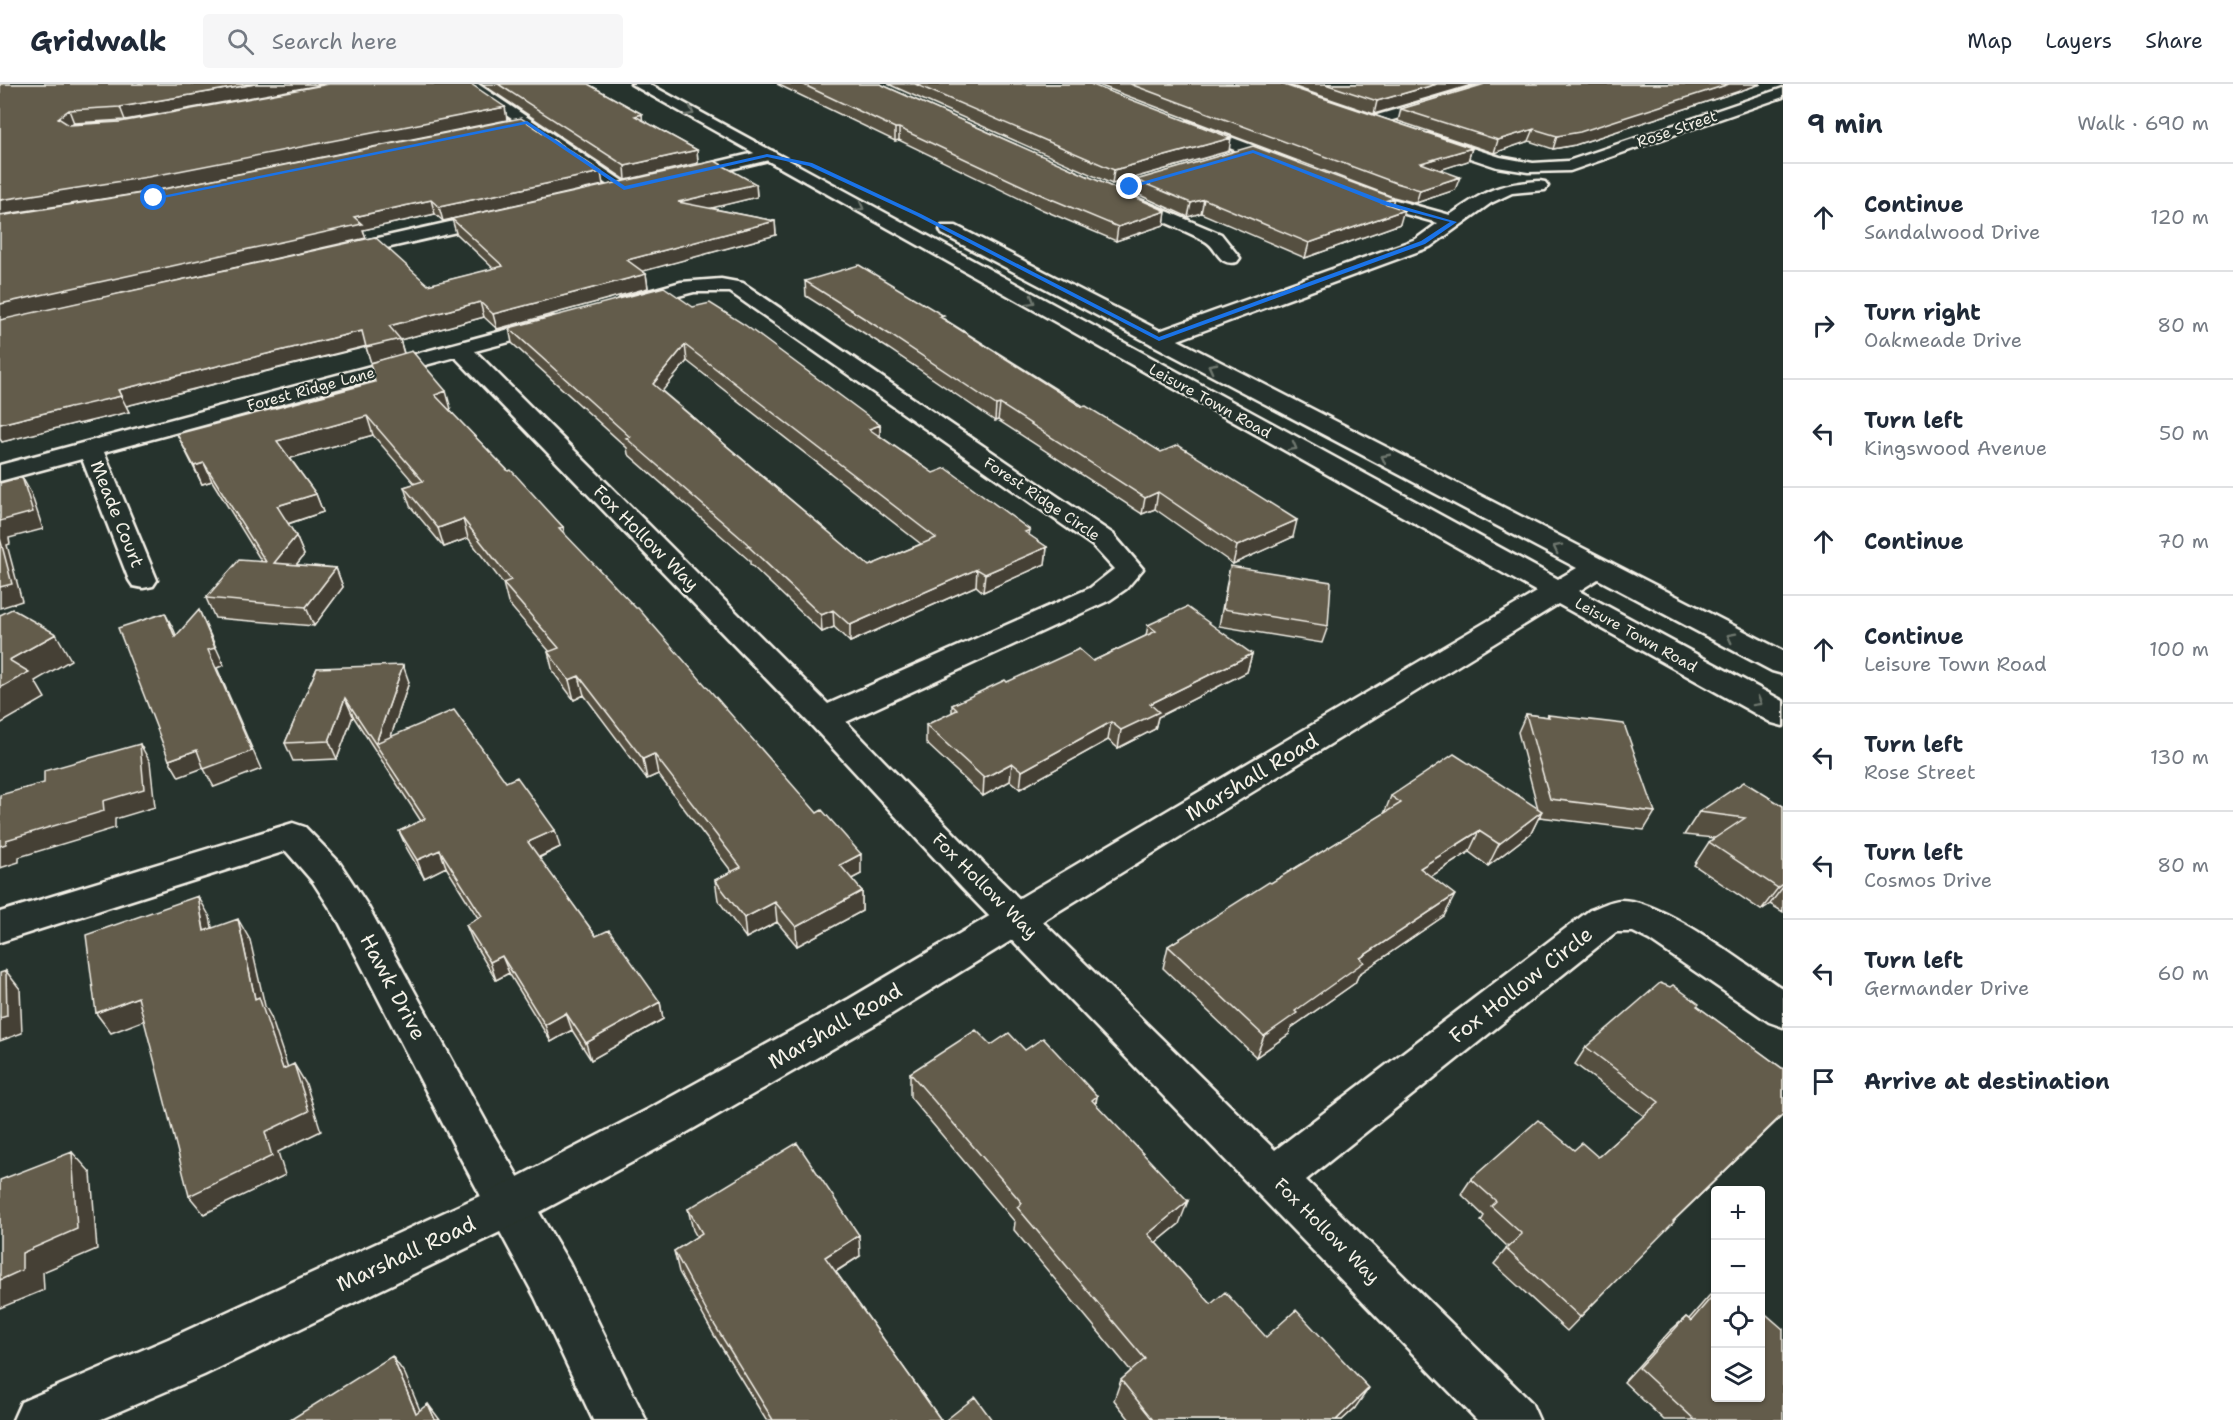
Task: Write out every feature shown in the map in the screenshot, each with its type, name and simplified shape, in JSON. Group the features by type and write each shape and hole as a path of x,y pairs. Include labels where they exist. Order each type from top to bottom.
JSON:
{"street":[{"path":"468,84 624,188"},
{"name":"Leisure Town Road","path":"638,84 1783,715"},
{"path":"676,84 899,204"},
{"path":"1395,128 1367,119 1499,84"},
{"path":"1437,86 1464,94"},
{"name":"Rose Street","path":"1159,339 1423,243 1520,174 1560,180 1783,92"},
{"path":"1176,122 1308,173"},
{"path":"504,127 527,123"},
{"path":"1418,136 1497,162 1520,174 1556,171 1560,180"},
{"path":"1222,160 1253,151"},
{"path":"667,179 767,155 801,161 865,190"},
{"path":"1331,182 1386,204 1454,222"},
{"path":"601,194 645,183"},
{"path":"1133,186 1111,192 1214,238 1230,258"},
{"path":"324,256 520,212"},
{"name":"Leisure Town Road","path":"930,220 1783,663"},
{"name":"Forest Ridge Circle","path":"603,309 691,285 721,284 736,287 1103,540 1129,569 1116,583 1100,594 824,719"},
{"name":"Forest Ridge Lane","path":"0,473 570,318"},
{"name":"Fox Hollow Way","path":"460,349 1016,918 1512,1420"},
{"name":"Meade Court","path":"90,448 143,580"},
{"name":"Marshall Road","path":"39,1420 186,1357 509,1205 662,1124 864,1011 1598,568"},
{"name":"Hawk Drive","path":"0,927 84,902 210,859 293,836 326,872 353,913 509,1205 552,1280 620,1420"},
{"name":"Fox Hollow Circle","path":"1274,1178 1603,921 1619,915 1639,918 1662,929 1783,1010"}],"building":[{"path":"0,84 255,84 120,107 69,110 58,118 69,125 120,122 329,84 471,84 505,107 148,177 0,200"},
{"path":"498,84 588,84 642,114 635,116 697,150 625,166"},
{"path":"802,84 880,84 1166,211 1118,227 1044,196"},
{"path":"915,84 1090,84 1231,138 1114,170"},
{"path":"1130,84 1281,84 1472,148 1421,163 1460,177 1420,190"},
{"path":"1325,84 1437,84 1377,101"},
{"path":"1485,84 1729,84 1580,132 1557,136 1534,129 1498,140 1401,109"},
{"path":"521,118 601,172 439,207 431,200 354,217 362,224 0,304 0,216 149,192"},
{"path":"1253,146 1394,198 1382,202 1404,210 1309,243 1204,199 1191,203 1136,180"},
{"path":"715,161 756,184 678,202 775,221 627,260 646,274 493,314 480,302 389,326 400,339 366,347 362,331 118,390 121,396 0,424 0,320 375,237 428,285 503,266 452,219"},
{"path":"859,265 944,316 940,317 1082,407 1086,406 1161,452 1178,445 1297,520 1237,546 1158,492 1145,498 805,281"},
{"path":"664,287 693,307 710,303 745,325 880,425 869,429 933,473 946,468 1030,530 1025,532 1047,547 985,574 977,569 850,625 833,610 821,615 748,546 750,546 626,438 630,437 509,328","holes":["685,345 936,538 869,566 653,384"]},
{"path":"412,351 446,391 435,395 508,471 511,470 563,527 559,528 638,608 817,813 822,810 861,854 840,865 862,891 796,927 775,902 744,918 715,880 741,867 654,754 643,759 579,676 569,680 548,652 559,648 503,583 511,580 463,519 438,528 404,487 423,481 367,416 277,441 316,494 277,506 296,536 274,563 336,568 306,607 206,598 239,560 266,562 204,463 194,466 177,434 375,382 370,363"},
{"path":"22,477 33,512 0,521 0,483"},
{"path":"0,538 12,584 0,587"},
{"path":"1230,566 1331,582 1328,626 1223,609"},
{"path":"1187,607 1252,654 1150,704 1159,712 1121,730 1111,722 1022,771 1012,763 984,778 926,725 957,710 952,705 1079,649 1093,661 1156,631 1148,625"},
{"path":"12,609 56,634 9,660 29,672 0,688 0,615"},
{"path":"199,610 215,648 208,650 252,751 204,769 197,750 169,760 118,628 165,613 175,637"},
{"path":"403,665 376,743 454,710 506,782 517,777 555,830 528,842 596,936 609,930 660,1002 586,1043 566,1013 545,1025 502,956 490,962 466,925 482,916 440,850 417,860 399,831 425,819 345,698 329,741 285,743 317,668"},
{"path":"1526,714 1624,724 1655,812 1550,799"},
{"path":"140,744 144,789 103,801 104,811 6,840 6,844 0,846 0,795 44,783 44,771"},
{"path":"1454,754 1542,811 1499,844 1479,831 1420,868 1455,895 1360,958 1364,962 1264,1036 1168,946 1401,803 1391,796"},
{"path":"1744,782 1783,806 1783,884 1778,888 1709,842 1745,818 1699,812"},
{"path":"198,896 204,931 238,919 255,999 259,997 283,1069 294,1064 309,1111 265,1132 272,1156 189,1196 138,997 96,1013 86,935"},
{"path":"6,971 7,1016 0,1018 0,973"},
{"path":"1660,983 1670,987 1673,985 1699,1004 1697,1006 1783,1069 1783,1114 1673,1221 1580,1317 1506,1249 1522,1234 1491,1206 1496,1201 1471,1179 1538,1120 1574,1150 1582,1143 1598,1157 1659,1102 1586,1047"},
{"path":"976,1030 991,1045 1009,1033 1025,1050 1043,1038 1097,1096 1092,1100 1188,1201 1148,1234 1211,1304 1225,1292 1266,1337 1296,1310 1369,1388 1336,1420 1153,1420 1121,1380 1145,1359 1017,1207 1022,1203 910,1073"},
{"path":"797,1143 859,1235 825,1257 941,1420 773,1420 709,1316 674,1251 702,1233 688,1209"},
{"path":"72,1152 77,1229 22,1253 22,1270 0,1280 0,1180"},
{"path":"1711,1298 1711,1402 1765,1402 1765,1313 1783,1329 1783,1420 1695,1420 1639,1368 1686,1317 1691,1321"},
{"path":"392,1356 416,1413 428,1404 435,1420 290,1420"},
{"path":"975,1397 992,1420 946,1420"}],"route":[{"path":"154,198 527,123 624,188 767,155 782,157 801,161 919,215 1159,339 1423,243 1454,222 1386,204 1253,151 1130,187"}]}
